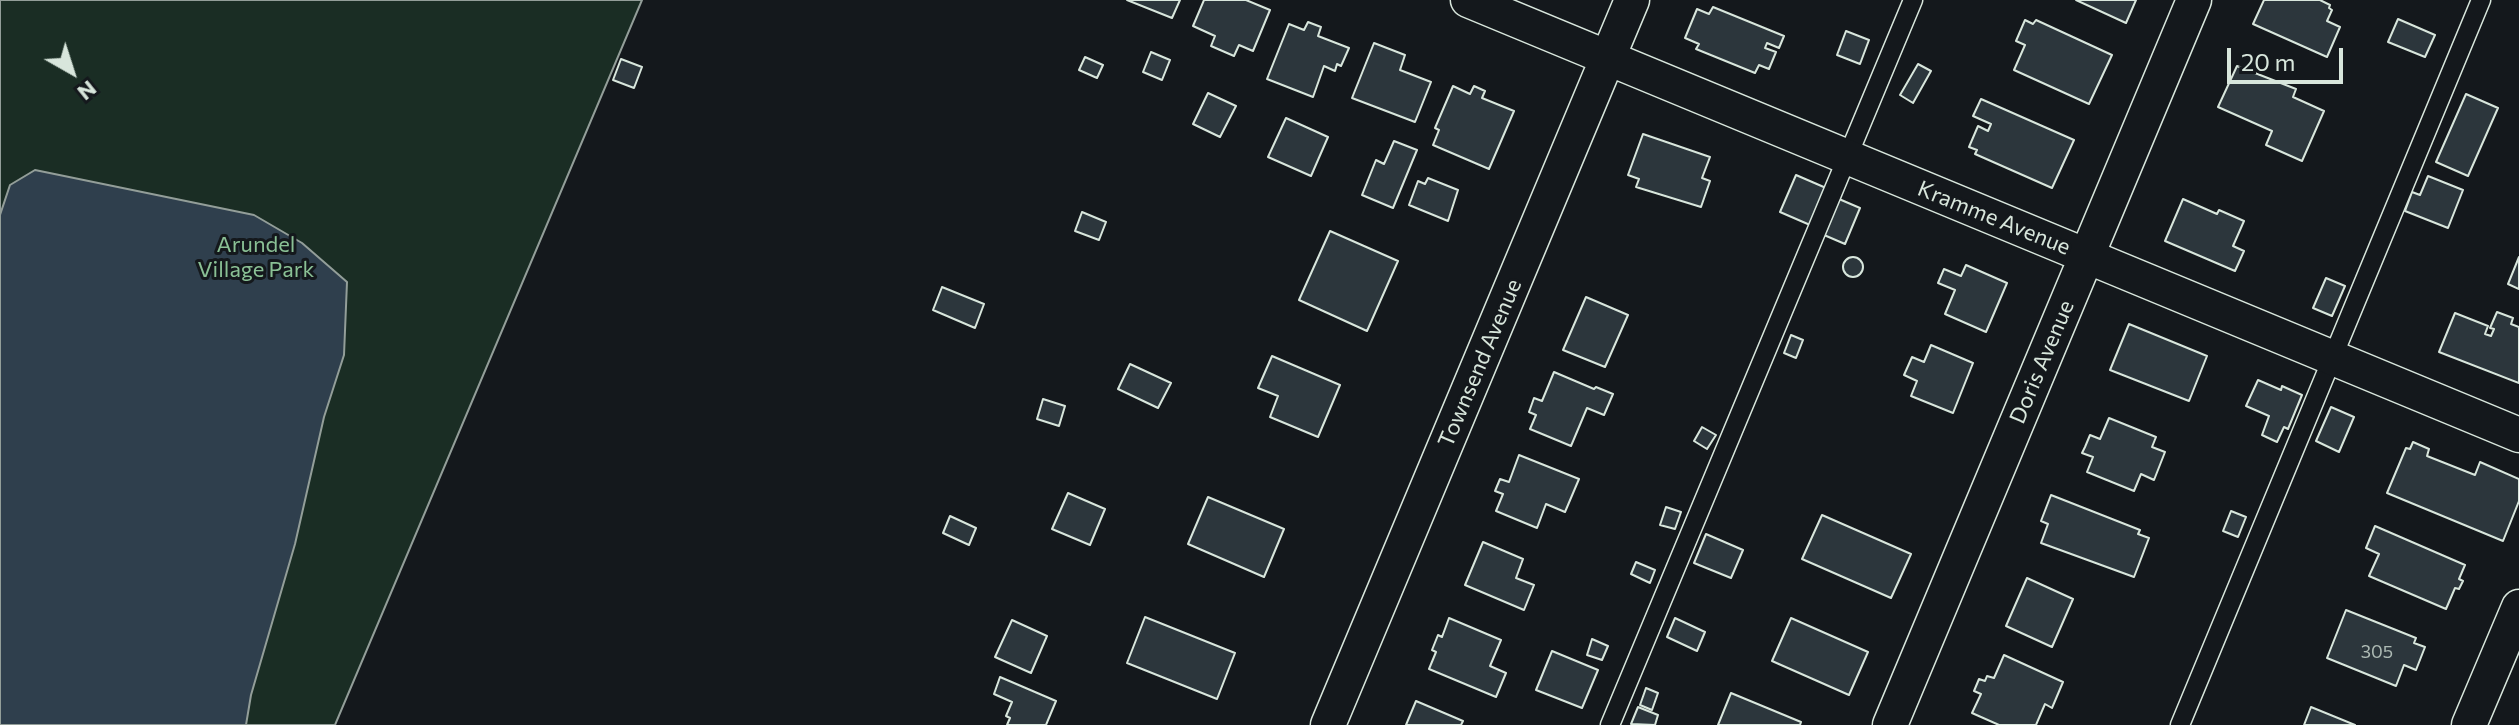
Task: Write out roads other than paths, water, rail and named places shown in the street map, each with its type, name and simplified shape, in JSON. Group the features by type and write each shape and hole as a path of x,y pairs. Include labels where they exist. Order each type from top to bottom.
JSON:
{"street":[{"name":"Kramme Avenue","path":"1468,0 2519,435"},
{"name":"Townsend Avenue","path":"1328,725 1632,0"},
{"name":"Doris Avenue","path":"1890,725 2194,0"},
{"path":"2469,725 2519,607"}],"lane":[{"path":"1610,725 1913,0"},
{"path":"2180,725 2481,0"}],"water":[{"path":"35,170 254,215 302,243 347,282 344,355 324,417 295,544 251,695 246,725 0,725 0,215 10,185"}],"park label":[{"name":"Arundel Village Park","path":"256,258"}]}
